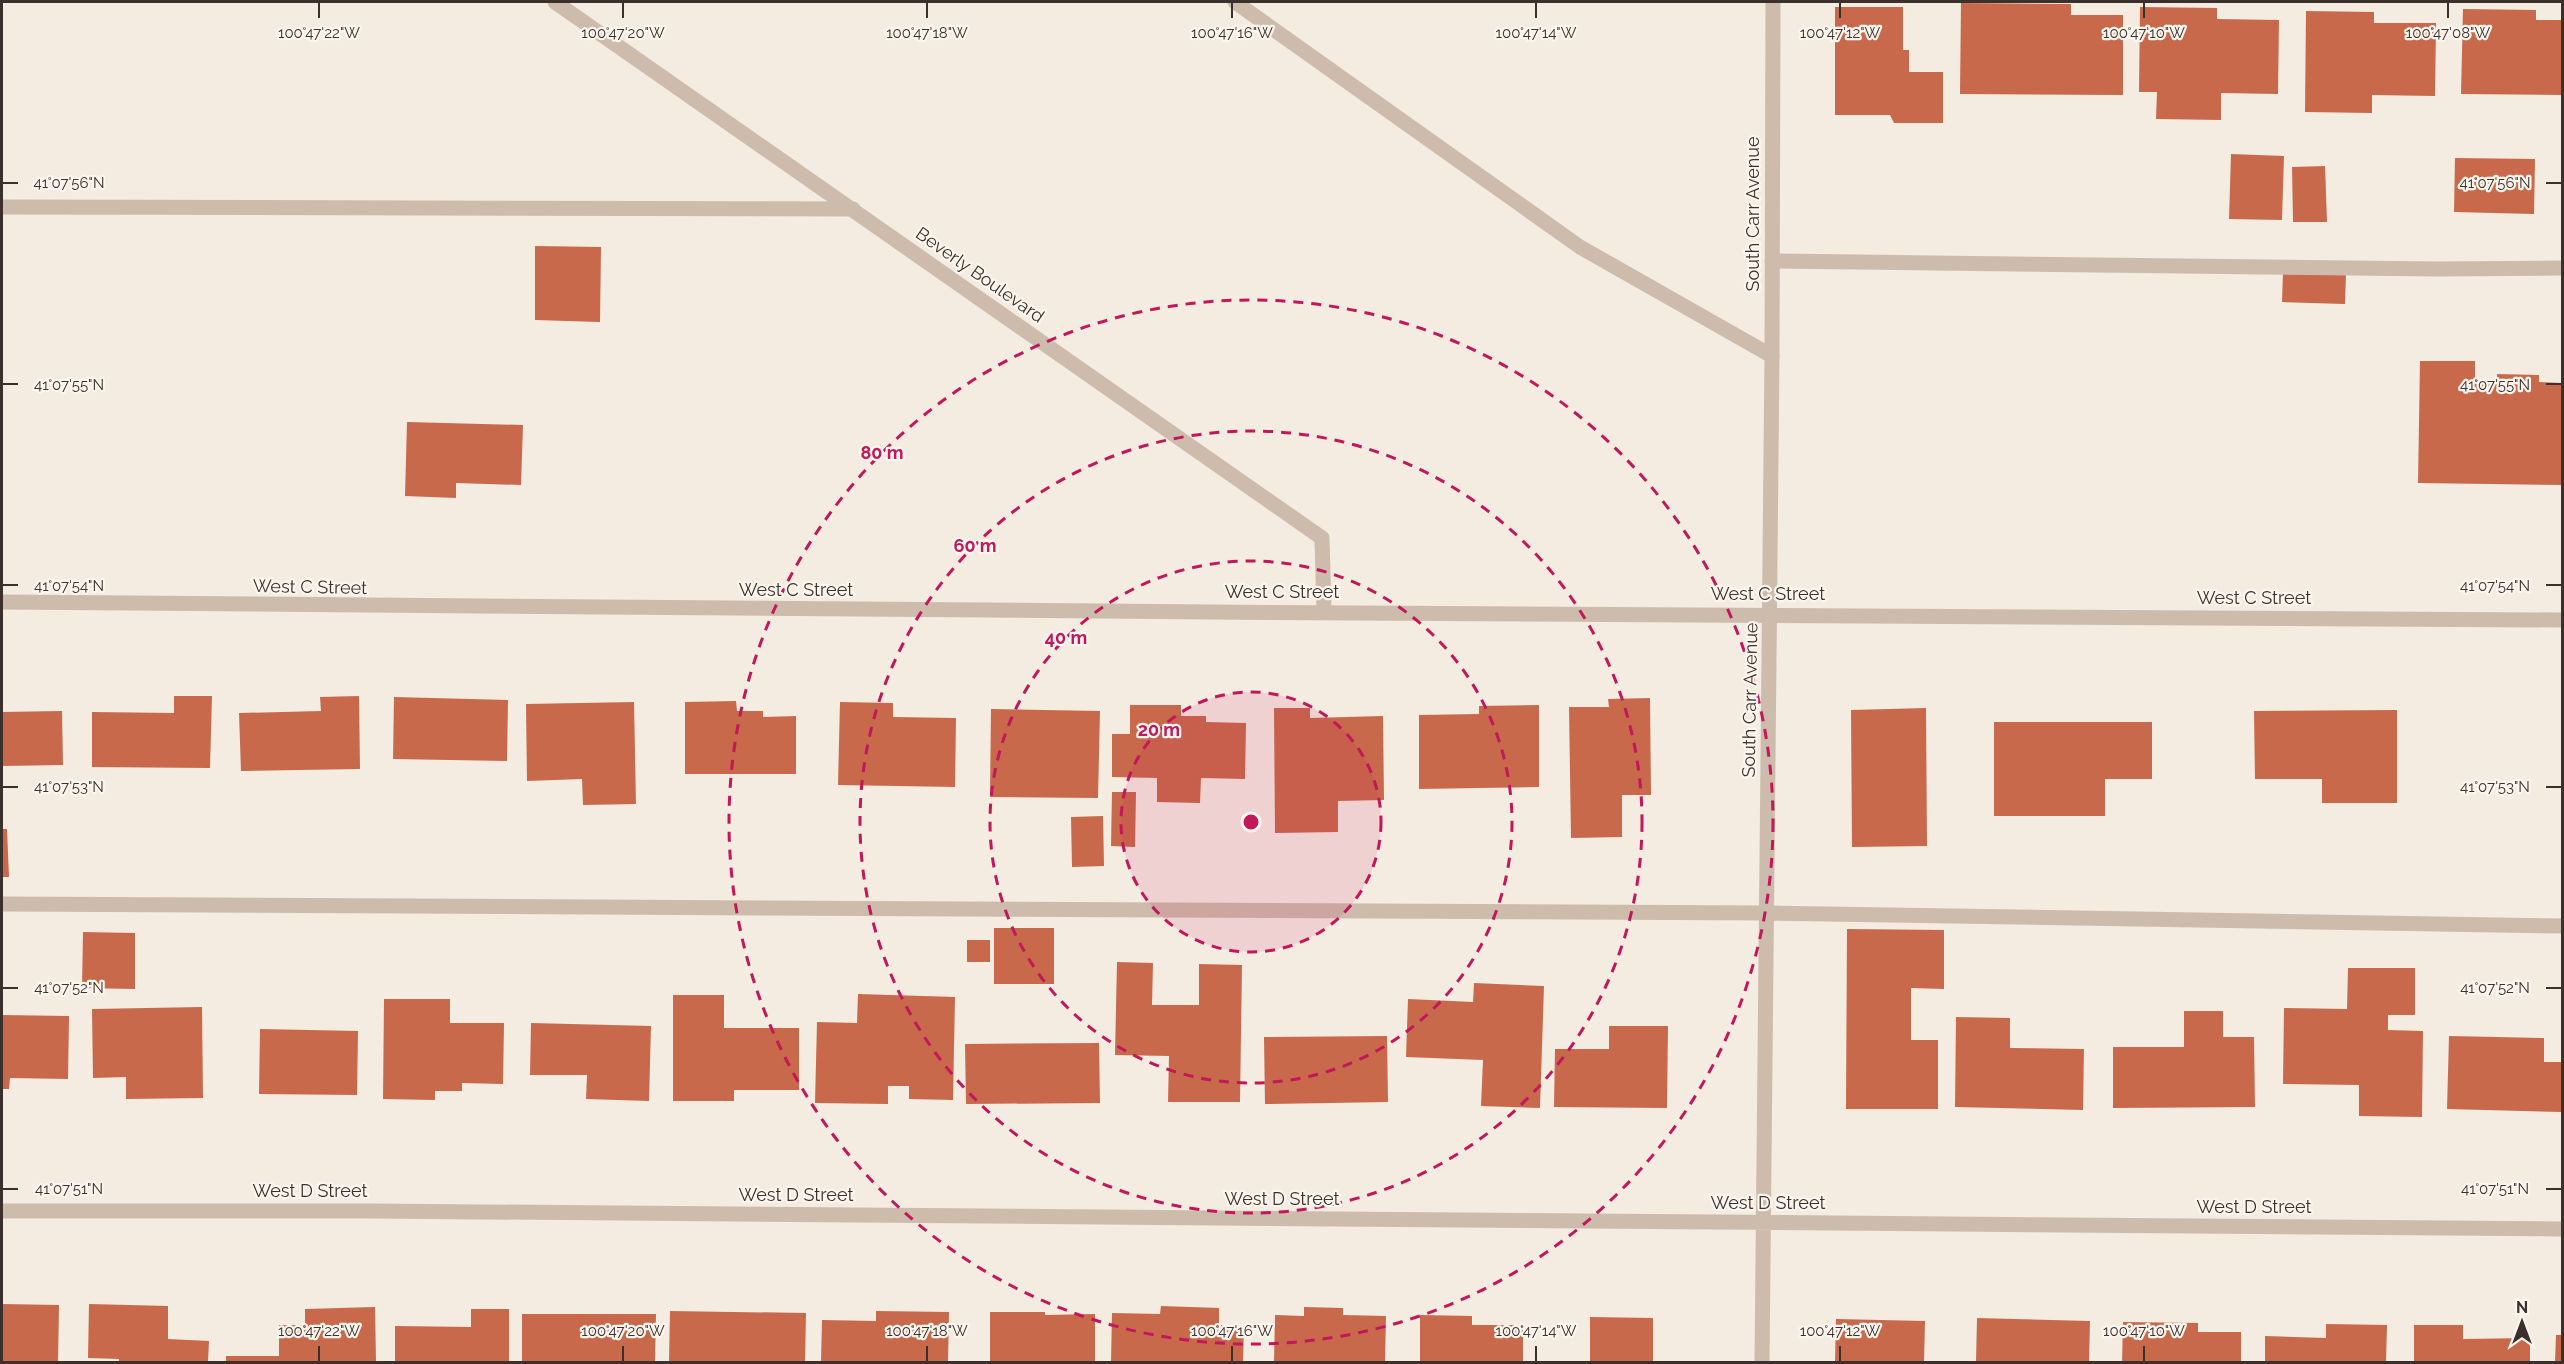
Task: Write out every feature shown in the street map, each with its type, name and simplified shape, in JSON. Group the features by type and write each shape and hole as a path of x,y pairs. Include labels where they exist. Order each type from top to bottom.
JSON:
{"street":[{"name":"Beverly Boulevard","path":"555,2 1322,538 1324,611"},
{"path":"1235,2 1580,247 1773,356"},
{"name":"South Carr Avenue","path":"1762,1362 1773,356 1773,2"},
{"path":"2,207 853,209"},
{"path":"1773,261 2436,269 2562,268"},
{"name":"West C Street","path":"2,602 508,608 2562,620"},
{"path":"2,904 1767,913 2562,926"},
{"name":"West D Street","path":"2,1211 384,1211 2562,1229"}],"building":[{"path":"1961,3 2071,4 2071,15 2123,15 2123,95 1960,94"},
{"path":"1835,7 1903,7 1903,50 1909,50 1909,72 1943,72 1943,123 1894,123 1890,115 1835,115"},
{"path":"2140,7 2217,8 2217,19 2279,20 2278,94 2221,93 2221,120 2156,119 2157,92 2139,92"},
{"path":"2463,9 2536,10 2536,20 2562,20 2562,95 2461,94"},
{"path":"2306,11 2374,12 2374,23 2436,23 2435,96 2372,95 2372,113 2305,112"},
{"path":"2231,154 2284,156 2282,220 2229,219"},
{"path":"2455,158 2535,159 2534,214 2454,212"},
{"path":"2325,166 2327,222 2293,222 2292,167"},
{"path":"535,246 601,247 600,322 535,320"},
{"path":"2283,272 2346,273 2345,304 2282,302"},
{"path":"2420,361 2475,361 2475,380 2497,380 2497,374 2539,375 2539,382 2562,383 2562,485 2418,483"},
{"path":"407,422 523,425 521,485 456,483 456,498 405,496"},
{"path":"174,696 212,696 210,768 92,767 92,712 174,713"},
{"path":"359,696 360,769 241,771 239,713 321,711 320,697"},
{"path":"394,697 508,700 507,761 393,759"},
{"path":"1650,698 1651,795 1622,795 1622,837 1571,838 1569,707 1609,707 1608,699"},
{"path":"736,701 737,711 763,711 763,717 796,716 796,774 685,774 685,702"},
{"path":"634,702 636,804 583,805 582,779 527,781 526,704"},
{"path":"840,702 893,703 893,717 956,718 955,787 838,785"},
{"path":"1130,705 1181,705 1181,716 1206,716 1206,722 1246,723 1245,779 1201,778 1200,803 1157,802 1157,778 1112,777 1112,734 1130,734"},
{"path":"1539,705 1539,787 1419,789 1419,715 1479,714 1479,706"},
{"path":"1274,708 1310,708 1310,718 1383,716 1384,800 1338,801 1338,832 1275,833"},
{"path":"1926,708 1927,846 1852,847 1851,710"},
{"path":"991,709 1100,711 1098,798 990,797"},
{"path":"2397,710 2397,803 2322,803 2322,779 2255,779 2254,711"},
{"path":"62,711 63,765 2,766 2,712"},
{"path":"1994,722 2152,722 2152,779 2105,779 2105,816 1994,816"},
{"path":"1112,792 1136,792 1135,847 1111,846"},
{"path":"1103,816 1104,866 1072,867 1071,817"},
{"path":"2,829 7,829 9,877 2,877"},
{"path":"994,928 1054,928 1054,984 994,984"},
{"path":"1847,929 1944,930 1944,989 1911,988 1911,1040 1938,1040 1938,1109 1846,1109"},
{"path":"83,932 135,933 135,989 82,988"},
{"path":"967,940 990,940 990,962 967,962"},
{"path":"1117,962 1153,963 1152,1005 1199,1005 1199,964 1242,965 1240,1102 1168,1102 1169,1056 1115,1055"},
{"path":"2348,968 2415,968 2415,1015 2388,1015 2388,1030 2423,1031 2422,1117 2359,1116 2359,1085 2283,1084 2284,1008 2347,1009"},
{"path":"1474,983 1544,986 1540,1108 1481,1106 1483,1060 1406,1057 1408,999 1473,1002"},
{"path":"858,994 955,997 953,1100 909,1099 909,1086 888,1086 888,1104 815,1103 817,1022 857,1023"},
{"path":"673,995 724,995 724,1028 799,1028 799,1090 734,1090 734,1101 673,1101"},
{"path":"384,999 450,999 450,1023 504,1023 503,1084 462,1083 462,1091 435,1091 435,1100 383,1099"},
{"path":"202,1007 203,1098 126,1099 126,1077 93,1078 92,1009"},
{"path":"2184,1011 2223,1011 2223,1037 2254,1037 2255,1107 2113,1108 2113,1047 2184,1047"},
{"path":"2,1015 69,1016 68,1079 10,1078 9,1089 2,1089"},
{"path":"1956,1017 2010,1018 2010,1048 2084,1049 2083,1110 1955,1107"},
{"path":"531,1023 651,1026 649,1101 586,1099 587,1075 530,1075"},
{"path":"1609,1026 1668,1026 1667,1108 1554,1107 1555,1049 1609,1049"},
{"path":"260,1029 358,1031 357,1095 259,1094"},
{"path":"1387,1036 1388,1102 1265,1104 1264,1037"},
{"path":"2449,1036 2544,1038 2544,1062 2562,1062 2562,1112 2447,1109"},
{"path":"1099,1043 1100,1103 966,1104 965,1044"},
{"path":"2,1304 59,1305 58,1362 2,1362"},
{"path":"89,1304 168,1306 168,1339 209,1341 208,1362 119,1362 119,1359 88,1358"},
{"path":"1161,1306 1219,1308 1219,1325 1244,1326 1243,1362 1111,1362 1112,1313 1160,1314"},
{"path":"375,1307 376,1362 226,1362 226,1356 279,1356 279,1325 305,1325 305,1309"},
{"path":"1304,1307 1343,1308 1343,1315 1386,1316 1385,1362 1274,1362 1275,1315 1304,1316"},
{"path":"471,1309 509,1309 509,1362 395,1362 395,1326 471,1327"},
{"path":"670,1311 806,1313 805,1362 669,1362"},
{"path":"876,1311 949,1312 948,1362 821,1362 822,1320 876,1321"},
{"path":"990,1312 1045,1312 1045,1315 1095,1314 1095,1362 990,1362"},
{"path":"522,1314 656,1314 655,1362 522,1362"},
{"path":"1420,1315 1472,1316 1472,1325 1523,1325 1523,1362 1420,1362"},
{"path":"1590,1317 1653,1318 1653,1362 1590,1362"},
{"path":"1977,1318 2090,1321 2089,1362 1976,1362"},
{"path":"1836,1319 1925,1321 1924,1362 1835,1362"},
{"path":"2123,1322 2198,1323 2198,1332 2241,1332 2241,1362 2122,1362"},
{"path":"2326,1324 2387,1325 2386,1362 2265,1362 2265,1336 2326,1338"},
{"path":"2414,1325 2463,1325 2463,1339 2530,1338 2530,1362 2414,1362"},
{"path":"2556,1335 2562,1335 2562,1362 2555,1362"}]}
